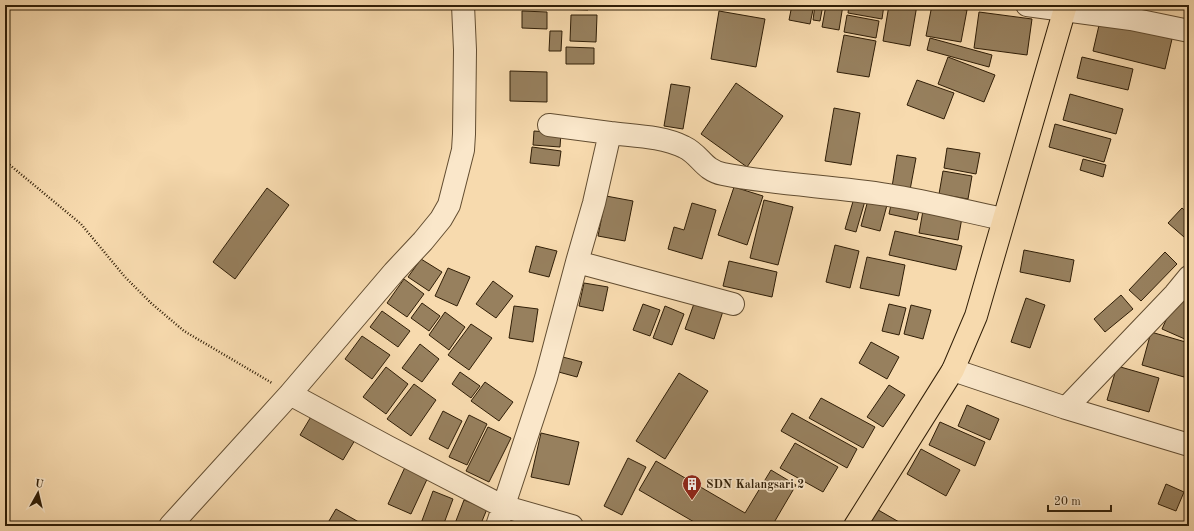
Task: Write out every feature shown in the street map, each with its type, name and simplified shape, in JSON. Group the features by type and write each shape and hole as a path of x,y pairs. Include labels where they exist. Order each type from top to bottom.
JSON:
{"main road":[{"path":"855,526 953,370 976,316 1065,7"}],"street":[{"path":"170,526 290,394 394,272 423,241 441,219 449,205 463,150 465,58 463,5"},
{"path":"1027,5 1065,7 1189,31"},
{"path":"548,125 610,132 676,143 690,150 710,169 722,174 890,195 1003,219"},
{"path":"500,516 544,385 594,203 610,132"},
{"path":"577,262 733,304"},
{"path":"1066,408 1189,277"},
{"path":"953,370 1066,408 1189,444"},
{"path":"290,394 388,447 500,516 572,526"}],"path":[{"path":"5,161 81,224 125,277 151,303 184,331 290,394"}],"building":[{"path":"558,5 588,5 588,10 557,9"},
{"path":"626,5 666,5 666,9 626,8"},
{"path":"792,5 814,5 810,24 789,20"},
{"path":"815,5 823,5 820,21 813,20"},
{"path":"826,5 843,5 839,30 822,27"},
{"path":"849,5 884,5 882,19 848,13"},
{"path":"889,5 917,5 910,46 883,41"},
{"path":"932,5 967,10 961,42 926,36"},
{"path":"522,11 547,12 547,29 522,28"},
{"path":"719,11 765,19 756,67 711,59"},
{"path":"979,12 1032,19 1027,55 974,48"},
{"path":"571,15 597,15 596,42 570,41"},
{"path":"847,15 879,21 876,38 844,32"},
{"path":"1100,21 1172,39 1165,69 1093,51"},
{"path":"550,31 562,31 561,51 549,51"},
{"path":"844,35 876,41 869,77 837,72"},
{"path":"930,38 992,55 989,67 927,50"},
{"path":"566,47 594,48 594,64 566,64"},
{"path":"948,57 995,75 984,102 938,84"},
{"path":"1082,57 1133,69 1128,90 1077,78"},
{"path":"510,71 547,72 547,102 510,101"},
{"path":"917,80 954,93 944,119 907,105"},
{"path":"736,83 783,116 747,167 701,134"},
{"path":"671,84 690,87 683,129 664,126"},
{"path":"1070,94 1123,109 1116,134 1063,120"},
{"path":"834,108 860,113 851,165 825,161"},
{"path":"1055,124 1111,139 1104,162 1049,147"},
{"path":"534,131 561,133 560,147 533,145"},
{"path":"532,147 561,151 559,166 530,163"},
{"path":"947,148 980,153 976,174 944,168"},
{"path":"897,155 916,158 910,190 892,187"},
{"path":"1083,159 1106,165 1103,177 1080,170"},
{"path":"943,171 972,176 968,199 939,194"},
{"path":"734,187 763,196 747,245 718,235"},
{"path":"267,188 289,205 235,279 213,262"},
{"path":"606,196 633,201 625,241 598,236"},
{"path":"1189,197 1189,208 1184,204"},
{"path":"854,198 865,201 856,232 845,229"},
{"path":"764,200 793,207 778,265 750,258"},
{"path":"868,200 887,205 880,231 861,226"},
{"path":"892,200 920,206 917,220 889,214"},
{"path":"692,203 716,210 702,259 668,249 674,227 684,230"},
{"path":"924,205 963,212 958,240 919,233"},
{"path":"1182,208 1189,214 1189,232 1184,237 1168,223"},
{"path":"895,231 962,246 956,270 889,255"},
{"path":"835,245 859,251 850,288 826,282"},
{"path":"536,246 557,251 549,277 529,272"},
{"path":"1024,250 1074,260 1070,282 1020,272"},
{"path":"1165,252 1177,264 1141,301 1129,290"},
{"path":"867,257 905,265 899,296 860,288"},
{"path":"421,259 442,272 429,291 408,277"},
{"path":"729,261 777,272 772,297 723,286"},
{"path":"448,268 470,277 457,306 435,296"},
{"path":"404,279 424,294 407,317 387,303"},
{"path":"493,281 513,296 496,318 476,304"},
{"path":"584,283 608,287 603,311 579,306"},
{"path":"1178,293 1189,298 1189,335 1187,340 1162,329"},
{"path":"1121,295 1133,309 1105,332 1094,319"},
{"path":"696,298 724,308 714,339 685,329"},
{"path":"1026,298 1045,305 1030,348 1011,342"},
{"path":"422,303 440,316 429,331 411,318"},
{"path":"643,304 660,310 650,336 633,330"},
{"path":"889,304 906,308 899,335 882,331"},
{"path":"911,305 931,310 923,339 904,334"},
{"path":"514,306 538,309 533,342 509,338"},
{"path":"665,306 684,314 672,345 653,338"},
{"path":"382,311 410,331 398,347 370,327"},
{"path":"445,312 465,327 449,350 429,335"},
{"path":"471,324 492,338 469,370 448,355"},
{"path":"1151,332 1189,343 1189,357 1184,377 1142,365"},
{"path":"362,336 390,355 372,379 345,359"},
{"path":"871,342 899,357 887,379 859,363"},
{"path":"420,344 439,359 422,382 402,368"},
{"path":"559,356 582,362 577,377 555,371"},
{"path":"1117,366 1159,378 1149,412 1107,400"},
{"path":"386,367 408,384 386,414 363,397"},
{"path":"460,372 480,386 471,398 452,384"},
{"path":"679,373 708,391 665,459 636,441"},
{"path":"485,382 513,402 499,421 471,401"},
{"path":"414,384 436,400 411,436 387,419"},
{"path":"889,385 905,395 883,427 867,417"},
{"path":"821,398 875,427 863,448 809,418"},
{"path":"967,405 999,419 990,440 958,426"},
{"path":"315,410 358,435 343,460 300,435"},
{"path":"443,411 462,421 448,449 429,439"},
{"path":"792,413 857,449 847,468 781,431"},
{"path":"469,415 487,424 467,465 449,457"},
{"path":"940,422 985,442 975,466 929,445"},
{"path":"488,427 511,438 489,482 466,471"},
{"path":"541,433 579,442 569,485 531,477"},
{"path":"795,443 838,467 823,492 780,468"},
{"path":"921,449 960,470 946,496 907,474"},
{"path":"628,458 646,467 622,515 604,506"},
{"name":"SDN Kalangsari 2","path":"656,461 745,513 771,470 796,485 772,526 701,526 639,490"},
{"path":"406,465 429,475 411,514 388,504"},
{"path":"1166,484 1184,492 1176,511 1158,504"},
{"path":"433,491 453,499 443,526 420,526"},
{"path":"464,500 487,509 480,526 454,526"},
{"path":"1189,503 1189,522 1185,521"},
{"path":"873,507 906,526 862,526"},
{"path":"336,509 364,525 326,526"},
{"path":"500,516 524,522 522,526 498,526"}],"place":[{"name":"SDN Kalangsari 2","path":"692,501"}]}
